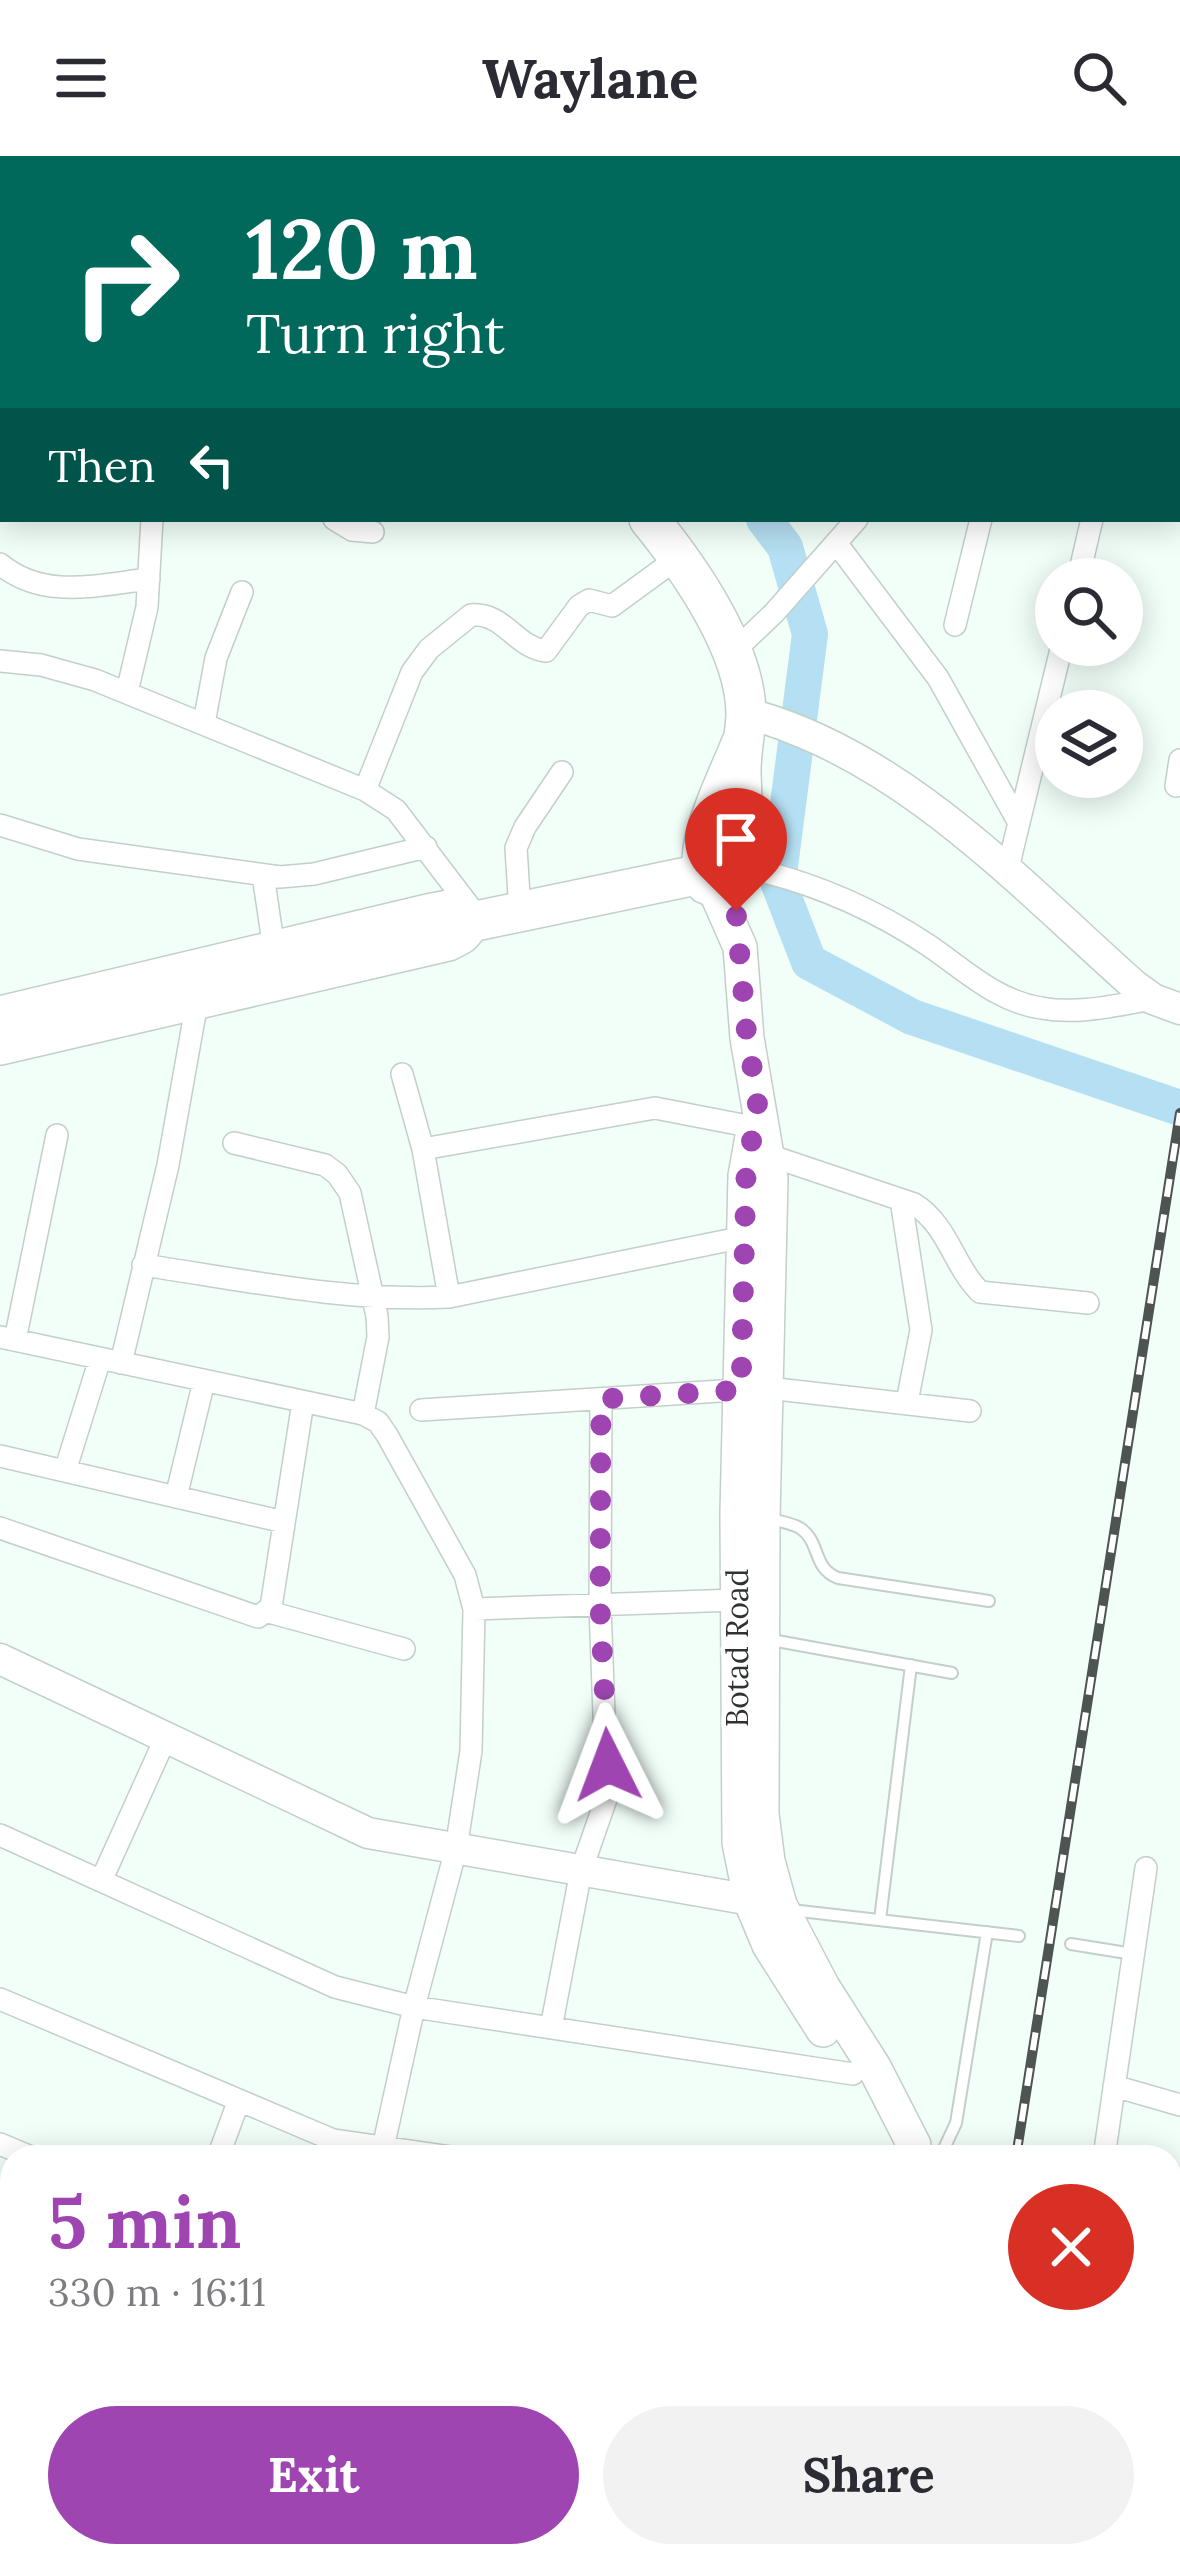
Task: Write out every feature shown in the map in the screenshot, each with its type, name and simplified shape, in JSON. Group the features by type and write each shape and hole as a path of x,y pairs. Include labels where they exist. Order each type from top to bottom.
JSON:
{"highway":[{"path":"0,1016 448,941 475,921 722,877 704,843 729,806 743,729 730,654 701,587 652,522"},
{"path":"0,1045 200,982 274,949 449,910 475,921"}],"main road":[{"name":"Botad Road","path":"722,877 738,944 760,1127 750,1515 737,1600 739,1843 771,1905 918,2145"},
{"name":"Botad Road","path":"754,1389 744,1237 746,1176 760,1127"},
{"name":"Botad Road","path":"750,1515 763,1639 762,1814 770,1945 853,2074 916,2145"}],"street":[{"path":"127,692 141,640 152,522"},
{"path":"339,522 352,530 373,532"},
{"path":"730,654 774,613 854,522"},
{"path":"955,625 980,522"},
{"path":"1083,558 1091,522"},
{"path":"831,550 938,678 1019,823"},
{"path":"365,790 412,672 429,649 471,615 496,618 537,651 546,651 579,606 589,600 612,606 679,557"},
{"path":"0,564 17,578 39,586 149,579"},
{"path":"204,723 216,658 242,592"},
{"path":"0,661 41,665 127,692 365,790 396,810 475,921"},
{"path":"1007,872 1057,666"},
{"path":"743,729 793,725 895,779 1166,1004"},
{"path":"1176,786 1180,760"},
{"path":"520,911 516,848 524,827 562,772"},
{"path":"0,825 78,849 263,875 314,874 426,847"},
{"path":"263,875 274,949"},
{"path":"722,877 796,878 876,915 1018,1003 1083,1011 1166,1004"},
{"path":"65,1471 111,1361 143,1265 168,1165 200,982"},
{"path":"401,1074 423,1149 449,1297"},
{"path":"423,1149 655,1108 760,1127 932,1215 980,1292 1088,1303"},
{"path":"57,1135 8,1338 363,1414 378,1422 387,1435 465,1576 474,1609 471,1750 456,1849 384,2145"},
{"path":"234,1143 325,1165 350,1193 378,1337 363,1414"},
{"path":"901,1200 921,1330 907,1402"},
{"path":"143,1265 374,1299 449,1297 744,1237"},
{"path":"176,1497 204,1381"},
{"path":"421,1410 754,1389 970,1411"},
{"path":"551,2028 581,1871 607,1796 600,1606 601,1399"},
{"path":"269,1612 303,1402"},
{"path":"0,1456 284,1522"},
{"path":"0,1528 258,1617 269,1612 404,1649"},
{"path":"474,1609 737,1600"},
{"path":"0,1659 368,1833 771,1905"},
{"path":"101,1881 166,1738"},
{"path":"0,1834 335,1988 414,2007 853,2074"},
{"path":"1106,2145 1146,1868"},
{"path":"0,1999 353,2145"},
{"path":"1114,2086 1180,2104"},
{"path":"222,2145 239,2100"}],"lane":[{"path":"750,1515 798,1526 808,1535 820,1566 838,1578 989,1601"},
{"path":"763,1639 952,1673"},
{"path":"880,1920 911,1666"},
{"path":"771,1905 1019,1936"},
{"path":"932,2145 956,2123 987,1932"},
{"path":"1071,1944 1134,1954"}],"waterway":[{"path":"766,522 785,547 810,634 778,882 809,962 912,1017 1180,1108"}],"railway":[{"path":"1018,2145 1180,1113"}],"route":[{"path":"608,1765 600,1606 601,1399 741,1390 746,1176 758,1100 747,1038 736,911"}]}
